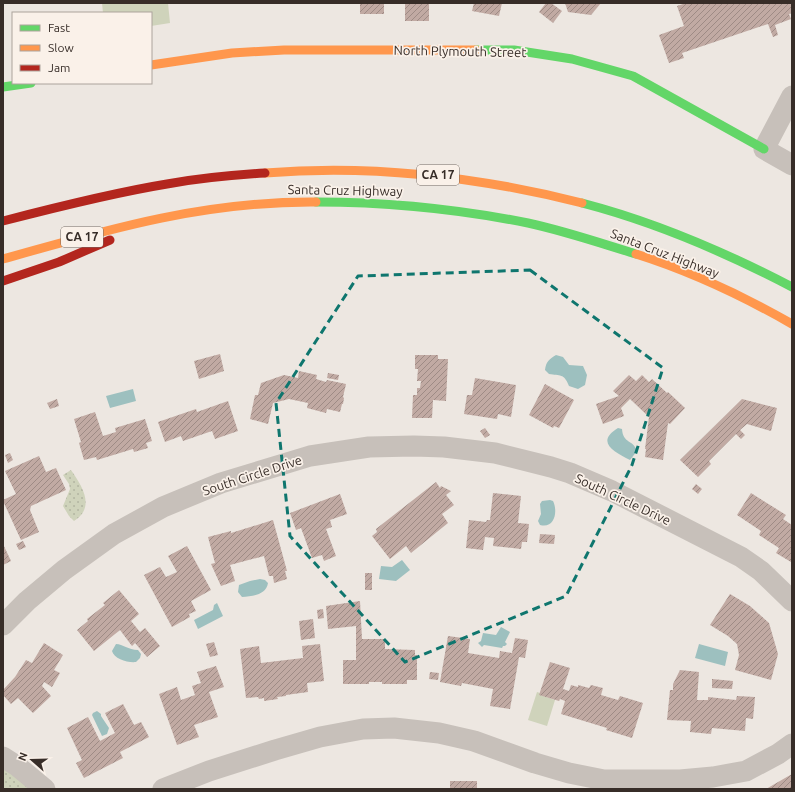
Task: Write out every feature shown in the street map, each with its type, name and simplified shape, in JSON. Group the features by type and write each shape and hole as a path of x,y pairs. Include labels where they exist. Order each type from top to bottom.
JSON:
{"main road":[{"name":"North Plymouth Street","path":"152,65 232,53 284,50 514,50 572,59 633,76 764,149"},
{"path":"3,87 24,84"},
{"name":"Santa Cruz Highway","path":"3,221 146,187 222,176 261,172 340,169 420,173 535,191 613,212 687,238 758,269 792,287"},
{"name":"Santa Cruz Highway","path":"3,259 89,235 163,217 238,206 312,202 388,202 462,211 558,230 609,244 644,256 714,284 792,324"},
{"path":"17,207 68,205"},
{"path":"3,281 71,257 163,217"}],"street":[{"path":"764,149 792,96"},
{"name":"North Plymouth Street","path":"764,149 792,165"},
{"name":"South Circle Drive","path":"3,625 27,601 64,570 114,534 163,507 221,483 310,456 369,447 444,447 495,453 511,456 570,473 594,483 741,557 766,575 792,600"},
{"path":"163,789 209,771 276,750 320,737 363,729 394,728 439,733 474,741 535,763 569,773 604,780 686,779 713,777 746,771 778,754 792,744"},
{"path":"3,757 45,789"}],"highlighted area":[{"path":"530,270 663,368 632,465 566,596 405,662 290,536 276,403 358,276"}],"green space":[{"path":"102,3 168,3 170,23 152,26 152,12 103,12"},
{"path":"71,470 83,489 86,503 81,515 74,521 63,506 70,489 69,484 63,475"},
{"path":"537,692 540,693 540,695 555,700 547,726 528,720"},
{"path":"3,754 45,789 3,789"}],"water":[{"path":"556,355 563,357 569,365 583,366 587,375 585,385 578,389 569,386 563,377 549,374 545,370 548,361"},
{"path":"133,389 136,401 110,408 106,396"},
{"path":"618,428 622,429 624,437 635,447 637,451 630,460 618,454 609,446 607,442 611,433"},
{"path":"542,501 553,501 554,505 554,518 552,522 545,526 540,525 538,521 541,514 540,504"},
{"path":"402,560 410,570 396,581 379,579 381,566 392,567"},
{"path":"260,579 265,580 268,583 265,590 262,592 255,595 242,597 238,592 239,585"},
{"path":"217,603 223,616 198,629 194,620 213,610 214,605"},
{"path":"501,627 510,632 505,642 507,644 505,646 502,648 484,645 482,647 478,643 481,641 483,633 496,635"},
{"path":"116,644 138,650 141,654 140,658 136,662 133,662 118,658 112,651"},
{"path":"699,644 728,652 725,666 695,658"},
{"path":"97,711 101,714 109,728 107,734 102,736 92,715"}],"building":[{"path":"360,3 384,3 384,14 360,14"},
{"path":"405,3 429,3 429,21 405,21"},
{"path":"474,3 502,3 499,16 472,11"},
{"path":"546,3 551,3 562,11 553,23 539,12"},
{"path":"565,3 601,3 591,15 568,12"},
{"path":"686,3 792,3 792,13 789,14 791,19 775,25 778,35 773,37 768,24 682,53 684,58 669,63 659,35 684,26 677,6"},
{"path":"220,354 224,371 199,379 194,361"},
{"path":"415,355 438,355 438,359 448,359 446,401 433,400 432,418 412,418 413,395 417,395 417,388 420,388 421,381 417,381 418,369 415,369"},
{"path":"299,371 317,375 316,379 326,382 327,380 346,384 343,404 340,412 327,409 326,413 307,408 308,403 289,399 273,403 268,424 250,419 255,395 258,395 261,383 284,375 298,378"},
{"path":"328,373 339,375 338,380 327,378"},
{"path":"629,375 636,381 642,375 649,382 652,379 685,408 670,424 668,423 663,460 645,457 649,417 630,399 621,408 624,416 603,424 596,404 619,396 613,391"},
{"path":"475,378 516,385 511,417 498,414 497,419 464,414 467,395 472,395"},
{"path":"545,384 574,400 559,428 554,426 553,428 529,415"},
{"path":"57,399 59,406 50,409 47,403"},
{"path":"742,399 777,408 771,431 747,424 740,430 745,435 741,439 736,434 709,461 711,464 698,477 680,460"},
{"path":"228,401 238,431 215,439 212,431 183,441 181,436 165,442 158,422 196,409 197,412"},
{"path":"95,412 103,436 116,432 115,428 145,419 152,441 146,443 148,448 134,452 133,449 97,460 96,457 84,460 79,443 81,442 74,419"},
{"path":"485,428 490,435 485,438 480,431"},
{"path":"10,453 13,460 8,463 5,455"},
{"path":"39,456 46,472 56,468 66,490 31,506 30,510 39,532 21,540 3,501 16,494 5,471"},
{"path":"436,482 440,488 441,486 451,491 446,495 454,505 442,514 448,523 411,553 406,546 390,559 372,536 377,532 376,529"},
{"path":"696,484 702,489 698,494 692,489"},
{"path":"493,493 521,496 518,523 529,524 527,542 522,542 521,549 493,546 494,538 485,537 483,550 466,548 469,520 486,522 487,520 490,520"},
{"path":"751,493 786,515 783,519 792,525 792,562 776,553 779,548 759,535 761,531 737,515"},
{"path":"340,494 347,514 330,520 332,527 326,529 336,556 324,561 322,555 312,558 301,528 296,530 290,513"},
{"path":"273,520 287,571 285,571 287,579 274,583 273,576 269,576 264,556 230,565 235,581 221,586 211,564 215,563 208,537 231,531 231,533"},
{"path":"540,534 555,535 554,544 539,543"},
{"path":"23,541 26,547 19,550 16,544"},
{"path":"3,544 11,561 3,565"},
{"path":"187,546 211,590 191,601 196,611 189,614 190,617 172,627 144,575 160,567 166,577 177,572 168,556"},
{"path":"365,573 372,573 372,590 365,590"},
{"path":"119,590 139,614 131,621 140,632 145,628 160,646 147,657 135,643 132,646 120,630 94,651 77,630 88,621 87,619 105,605 103,603"},
{"path":"730,594 750,606 769,623 778,654 771,680 735,670 739,655 737,644 728,636 710,625"},
{"path":"360,601 362,639 385,639 385,649 415,650 415,655 417,655 417,680 407,680 407,684 382,684 382,682 369,682 369,684 343,684 343,660 356,660 356,626 328,629 326,606"},
{"path":"323,609 324,618 318,619 317,610"},
{"path":"313,619 315,638 301,640 299,621"},
{"path":"448,636 470,639 468,653 499,658 500,651 512,653 515,638 528,640 525,658 519,657 510,709 490,706 493,689 462,683 461,686 440,682"},
{"path":"214,642 218,655 210,657 206,644"},
{"path":"44,643 63,655 54,670 60,673 52,687 44,682 42,686 51,696 33,713 18,698 11,704 3,695 3,690 15,677 26,660 32,663"},
{"path":"320,644 324,681 307,683 308,692 277,697 278,699 264,701 264,698 259,699 258,697 246,698 240,649 259,646 261,663 303,658 302,646"},
{"path":"550,662 570,668 563,689 569,691 571,685 589,688 591,685 603,688 601,695 618,700 620,696 643,703 632,738 606,730 607,728 561,714 565,701 560,699 559,701 539,695"},
{"path":"216,666 224,687 209,692 218,717 194,725 199,737 177,745 159,694 177,687 181,700 195,695 192,686 201,683 197,672"},
{"path":"680,670 699,672 697,700 708,700 708,697 736,700 737,696 755,697 753,719 746,718 745,731 712,728 711,734 690,732 691,721 667,720 670,690 673,690 673,684"},
{"path":"430,672 439,673 438,680 429,679"},
{"path":"712,679 733,681 732,689 712,688"},
{"path":"123,704 134,725 141,722 149,737 120,752 123,758 84,778 76,763 82,760 67,728 88,717 100,741 115,733 105,713"},
{"path":"792,774 792,789 766,789"},
{"path":"450,781 477,781 477,789 450,789"}],"traffic: fast":[{"path":"476,50 514,50 572,59 633,76 764,149"},
{"path":"3,87 24,84"},
{"path":"316,202 370,203 423,207 502,218 582,237 636,254"},
{"path":"582,203 636,219 689,239 767,274 792,287"}],"traffic: slow":[{"path":"152,65 232,53 284,50 476,50"},
{"path":"265,173 345,170 425,175 504,186 582,203"},
{"path":"3,259 81,237 158,219 196,212 235,206 316,202"},
{"path":"636,254 696,276 755,304 792,324"}],"traffic: jam":[{"path":"3,221 146,188 204,178 265,173"},
{"path":"3,281 59,262 110,240"}]}
